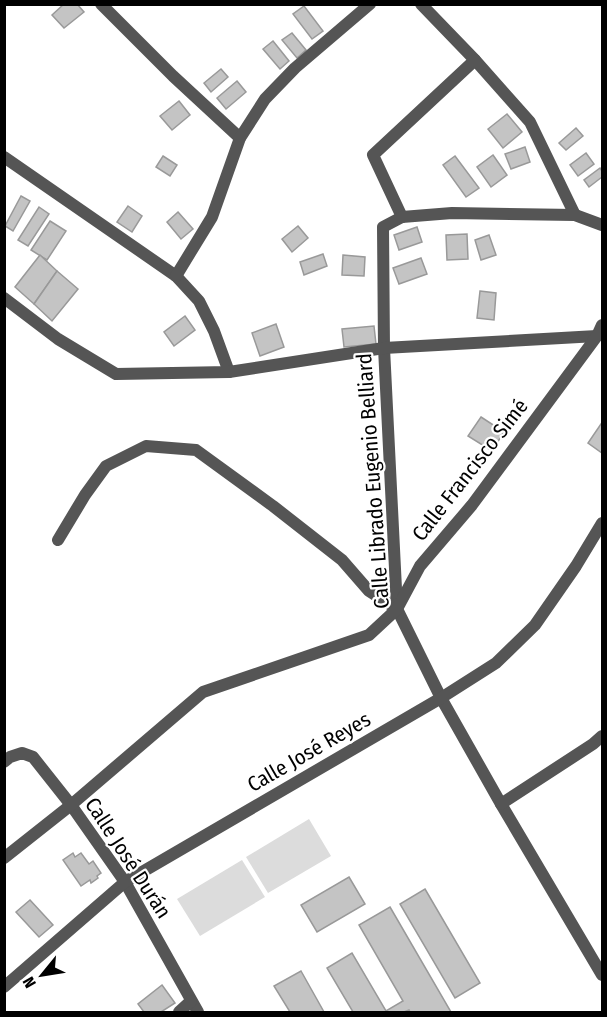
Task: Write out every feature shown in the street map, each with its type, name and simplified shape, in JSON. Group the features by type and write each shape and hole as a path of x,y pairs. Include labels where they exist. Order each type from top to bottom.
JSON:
{"street":[{"path":"101,4 173,76 240,138"},
{"path":"176,276 212,217 240,138 265,99 295,68 370,4"},
{"path":"421,4 530,122 575,215"},
{"path":"475,60 373,155 402,217 452,213 575,215 603,225"},
{"path":"4,157 176,276 200,302 214,331 229,372"},
{"name":"Calle Librado Eugenio Belliard","path":"402,217 383,227 384,348 397,609 441,698 603,975"},
{"path":"4,298 58,339 116,374 229,372 384,348 600,330"},
{"name":"Calle Francisco Simé","path":"4,858 71,805 203,692 369,635 397,609 420,566 472,505 600,330"},
{"path":"58,540 85,495 106,466 146,446 196,450 342,560 369,591 397,609"},
{"name":"Calle José Reyes","path":"4,987 125,882 441,698 496,663 535,625 603,523"},
{"path":"501,804 603,736"},
{"name":"Calle José Durán","path":"4,762 22,753 33,757 71,805 125,882 198,1012"},
{"path":"179,1012 191,1001"}],"shaded area":[{"path":"309,819 331,856 268,893 246,857"},
{"path":"242,860 265,897 200,936 177,899"}],"building":[{"path":"64,4 77,4 84,12 64,28 52,15"},
{"path":"304,6 323,31 312,39 293,14"},
{"path":"292,33 306,50 297,58 282,40"},
{"path":"273,41 289,61 280,69 263,49"},
{"path":"221,69 228,77 211,92 204,83"},
{"path":"237,81 246,92 226,109 217,98"},
{"path":"179,101 190,115 172,130 160,116"},
{"path":"507,114 522,132 503,148 488,129"},
{"path":"576,128 583,136 566,150 559,143"},
{"path":"525,147 530,162 511,169 505,154"},
{"path":"586,153 594,164 578,176 570,165"},
{"path":"493,155 507,175 491,187 477,167"},
{"path":"163,156 177,165 170,176 156,167"},
{"path":"455,156 479,188 466,197 443,165"},
{"path":"600,168 602,177 589,187 584,180"},
{"path":"21,196 30,201 13,231 5,226"},
{"path":"128,206 142,216 132,232 117,222"},
{"path":"39,207 49,214 28,246 18,240"},
{"path":"178,212 193,229 181,239 167,222"},
{"path":"50,221 66,231 47,260 31,250"},
{"path":"298,226 308,238 292,252 282,239"},
{"path":"417,227 422,242 399,250 394,235"},
{"path":"467,234 468,259 447,260 446,235"},
{"path":"489,235 496,255 481,260 475,240"},
{"path":"323,254 327,266 304,275 300,262"},
{"path":"40,255 57,271 34,304 15,287"},
{"path":"343,255 365,257 364,276 342,275"},
{"path":"421,258 427,274 399,284 393,268"},
{"path":"57,271 78,289 52,321 34,304"},
{"path":"480,291 496,293 494,320 477,318"},
{"path":"185,316 195,330 174,346 164,332"},
{"path":"276,324 284,347 260,356 252,333"},
{"path":"374,326 376,344 344,347 342,329"},
{"path":"481,417 504,432 492,451 468,436"},
{"path":"602,425 602,453 588,443"},
{"path":"73,853 75,857 81,853 89,864 93,861 101,873 97,876 98,878 81,886 63,860"},
{"path":"349,877 365,904 317,932 301,905"},
{"path":"425,889 480,983 455,998 400,904"},
{"path":"30,900 53,925 39,937 16,912"},
{"path":"390,907 451,1012 410,1012 409,1010 404,1012 353,1012 327,968 352,953 386,1011 403,1001 359,925"},
{"path":"301,971 324,1012 290,1012 274,986"},
{"path":"162,985 175,1003 161,1012 144,1012 138,1004"}]}
